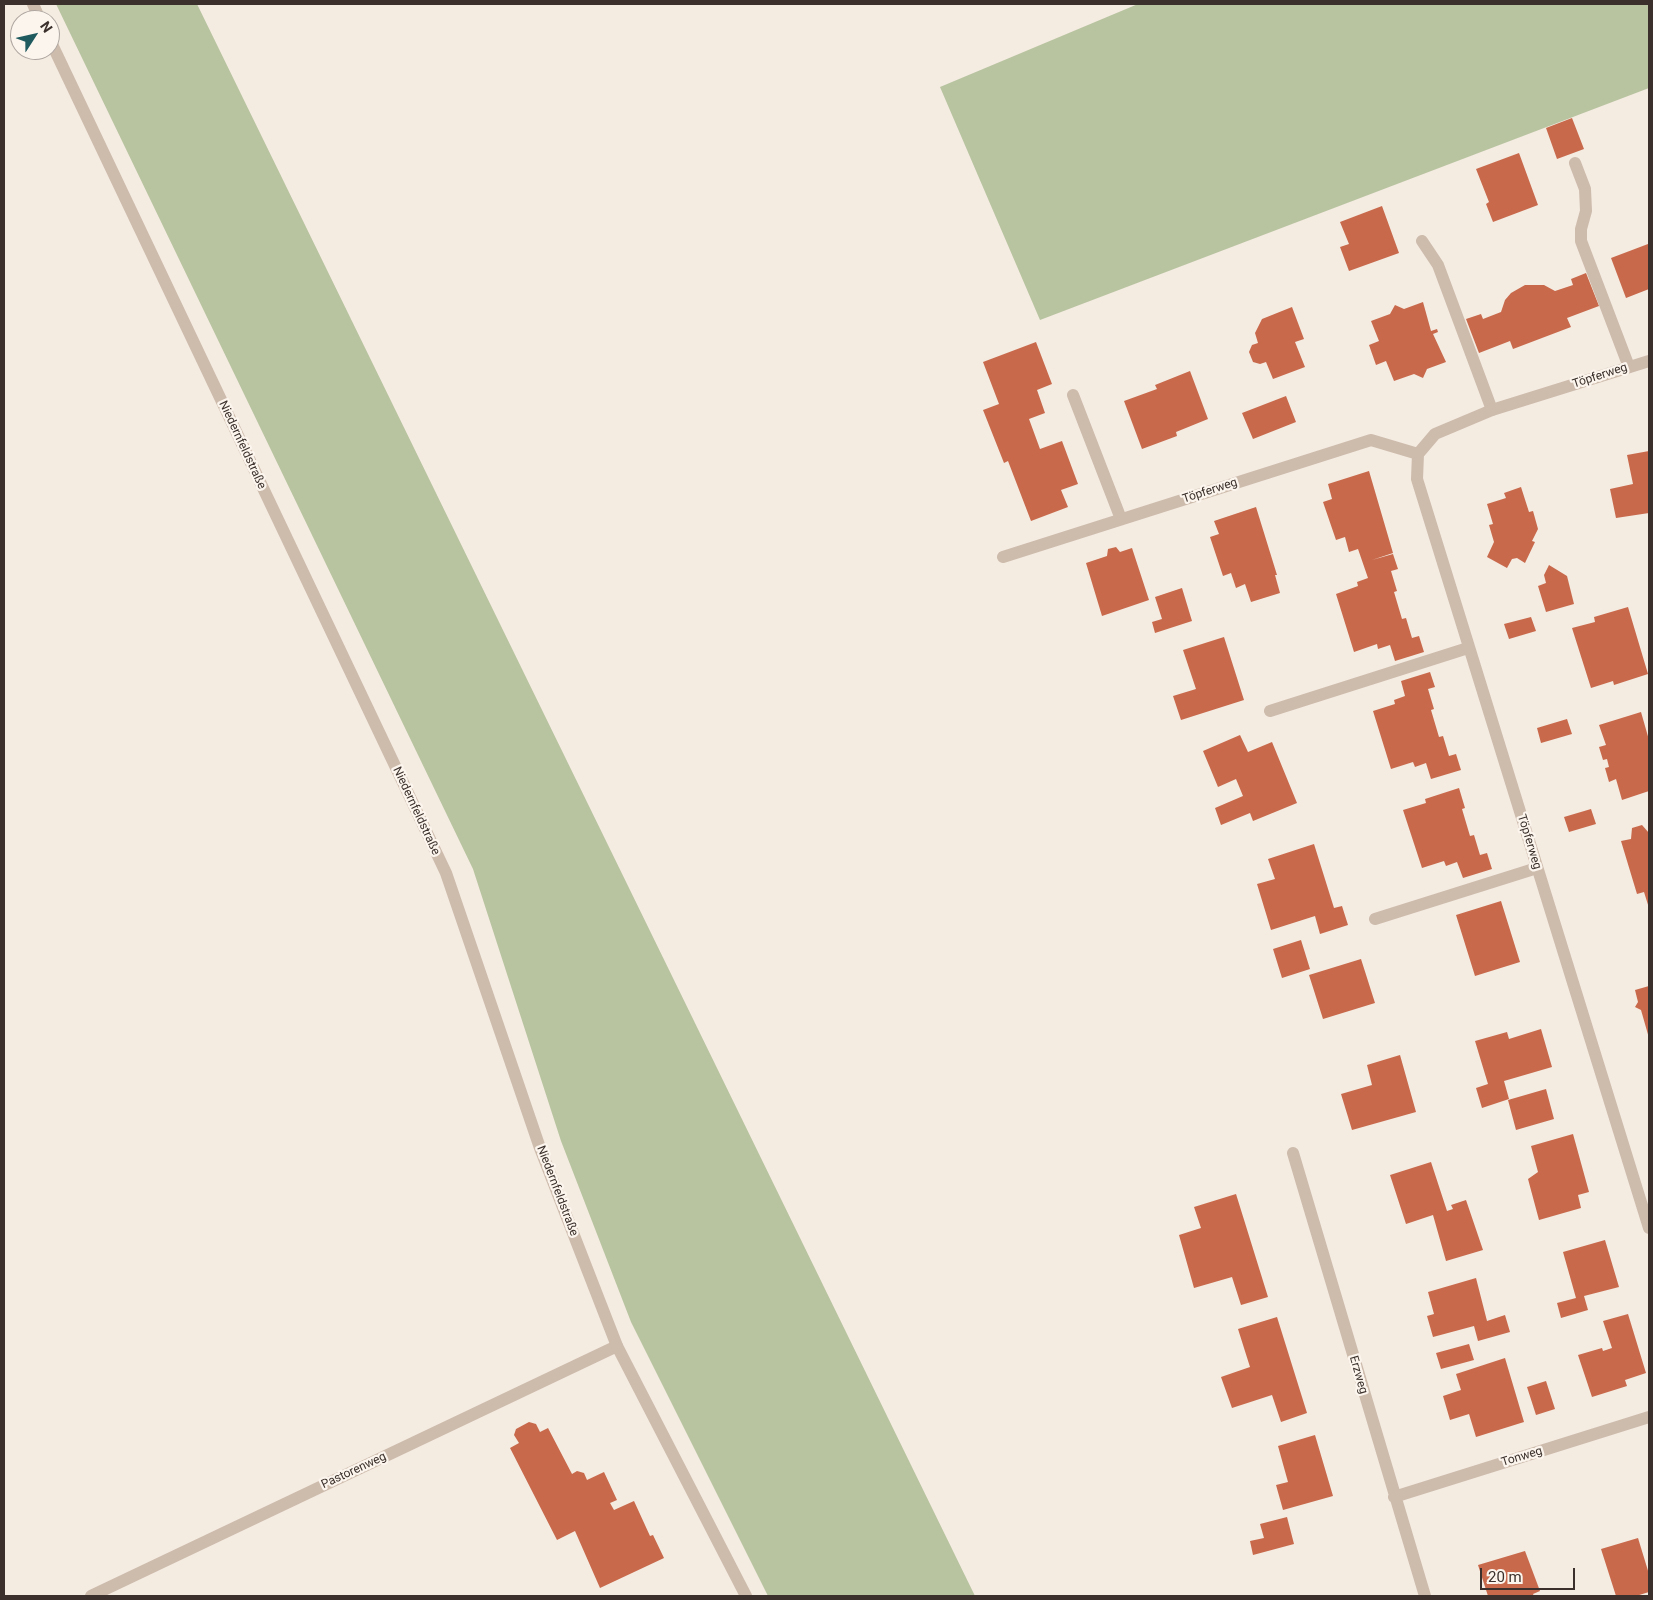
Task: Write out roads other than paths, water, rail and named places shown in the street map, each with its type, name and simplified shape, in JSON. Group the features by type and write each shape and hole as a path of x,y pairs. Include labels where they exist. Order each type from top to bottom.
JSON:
{"street":[{"name":"Niedernfeldstraße","path":"60,60 446,873 540,1148 617,1346 746,1596"},
{"path":"1576,163 1586,189 1586,211 1581,229 1582,241 1630,367"},
{"path":"1422,241 1438,265 1492,410"},
{"name":"Töpferweg","path":"1649,361 1492,410 1435,434 1418,454 1417,479 1649,1228"},
{"path":"1073,395 1121,519"},
{"name":"Töpferweg","path":"1003,557 1371,440 1418,454"},
{"path":"1270,711 1468,648"},
{"path":"1375,919 1537,868"},
{"name":"Erzweg","path":"1293,1152 1394,1497 1425,1596"},
{"name":"Pastorenweg","path":"91,1596 617,1346"},
{"name":"Tonweg","path":"1394,1497 1649,1418"}]}
